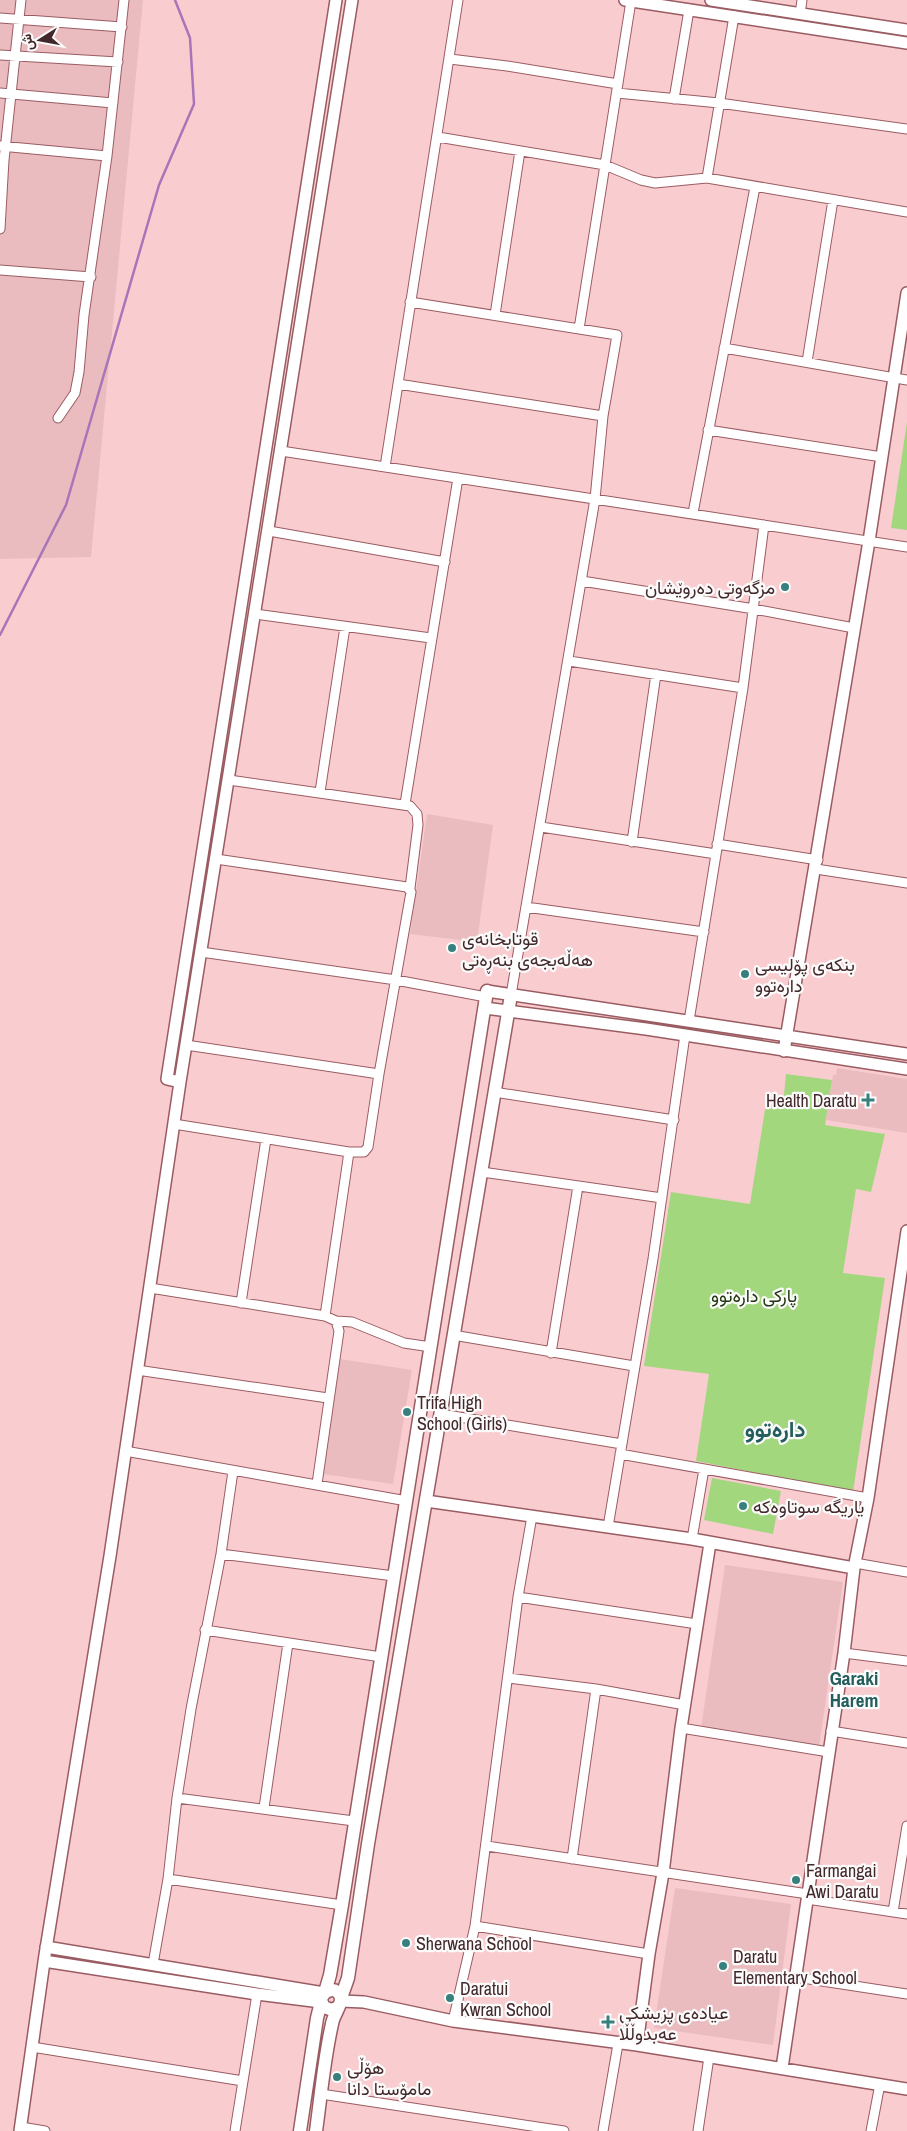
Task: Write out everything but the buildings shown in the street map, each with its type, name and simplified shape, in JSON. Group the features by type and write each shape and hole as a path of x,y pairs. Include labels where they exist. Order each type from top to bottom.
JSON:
{"main road":[{"path":"316,2131 332,2023 348,1978 368,1844 511,995"},
{"path":"300,2131 316,2018 330,1975 342,1905 486,999"},
{"path":"433,1332 453,1335"},
{"path":"323,1996 328,2009 340,2002"}],"street":[{"path":"0,229 3,146 12,94 14,56 22,0"},
{"path":"58,418 75,393 107,156 124,0"},
{"path":"180,1082 167,1079 246,564 336,0"},
{"path":"45,2131 20,2129 46,1947 125,1451 180,1082 352,0"},
{"path":"385,467 458,0"},
{"path":"579,329 617,88 628,0 689,10 704,6 734,16 907,43"},
{"path":"711,0 907,30"},
{"path":"800,14 802,0"},
{"path":"674,98 689,10"},
{"path":"707,178 734,16"},
{"path":"0,18 122,27"},
{"path":"0,55 118,62"},
{"path":"450,59 508,66 674,98 907,129"},
{"path":"0,93 113,103"},
{"path":"438,137 605,165 641,180 655,183 707,178 907,212"},
{"path":"3,146 107,156"},
{"path":"495,315 520,150"},
{"path":"693,513 755,187"},
{"path":"807,362 833,200"},
{"path":"0,270 90,277"},
{"path":"784,1051 817,864 907,293"},
{"path":"410,302 617,335 603,416 595,499 569,661 511,995"},
{"path":"724,348 907,380"},
{"path":"398,384 603,416"},
{"path":"708,430 882,457"},
{"path":"281,451 907,547"},
{"path":"405,804 458,478"},
{"path":"689,1021 743,688 764,525"},
{"path":"268,531 445,562"},
{"path":"246,564 262,567"},
{"path":"582,580 854,628"},
{"path":"255,614 431,638"},
{"path":"320,792 345,627"},
{"path":"569,661 743,688"},
{"path":"632,842 656,674"},
{"path":"174,1124 350,1152 364,1152 368,1147 378,1074 411,892 418,819 414,810 405,804 229,780"},
{"path":"541,827 716,854"},
{"path":"717,844 907,883"},
{"path":"216,858 410,888"},
{"path":"526,908 704,932"},
{"path":"201,952 396,980 486,999 509,1011 726,1041 907,1069"},
{"path":"486,999 511,995 907,1054"},
{"path":"726,1041 728,1028"},
{"path":"608,1527 662,1198 686,1036"},
{"path":"186,1046 378,1074"},
{"path":"494,1092 674,1120"},
{"path":"241,1303 266,1139"},
{"path":"325,1316 350,1152"},
{"path":"482,1172 662,1198"},
{"path":"551,1353 578,1186"},
{"path":"782,2068 844,1653 855,1566 868,1498 907,1231"},
{"path":"150,1288 325,1316 336,1321 352,1322 404,1343 431,1347"},
{"path":"317,1484 339,1332 336,1321"},
{"path":"453,1335 634,1366"},
{"path":"137,1370 328,1398"},
{"path":"441,1414 622,1444"},
{"path":"125,1451 407,1501"},
{"path":"620,1454 868,1498"},
{"path":"692,1540 704,1469"},
{"path":"152,1964 168,1879 177,1798 205,1630 221,1554 233,1471"},
{"path":"426,1501 608,1527 855,1566 907,1572"},
{"path":"453,2021 475,1926 487,1846 518,1596 532,1516"},
{"path":"636,2045 663,1873 681,1728 710,1543"},
{"path":"221,1554 394,1576"},
{"path":"518,1596 697,1624"},
{"path":"205,1630 381,1656"},
{"path":"264,1808 288,1643"},
{"path":"844,1653 907,1660"},
{"path":"508,1678 596,1689 685,1705"},
{"path":"572,1859 596,1689"},
{"path":"681,1728 829,1752"},
{"path":"831,1731 907,1743"},
{"path":"177,1798 354,1821"},
{"path":"893,1912 907,1826"},
{"path":"487,1846 808,1896 907,1914"},
{"path":"168,1879 342,1905"},
{"path":"475,1926 649,1954"},
{"path":"46,1947 152,1964 323,1996"},
{"path":"44,1961 256,1994 323,1996"},
{"path":"796,1978 907,1994"},
{"path":"236,2131 256,1994"},
{"path":"340,2002 364,2002 453,2021 636,2045 907,2088"},
{"path":"603,2131 618,2044"},
{"path":"32,2047 243,2081"},
{"path":"698,2131 709,2056"},
{"path":"871,2131 880,2084"},
{"path":"321,2094 564,2131"}],"shaded area":[{"path":"0,0 143,0 91,557 0,559"},
{"path":"427,814 493,825 477,942 410,934"},
{"name":"Health Daratu","path":"837,1068 907,1079 907,1133 826,1120 833,1075 836,1075"},
{"path":"340,1359 412,1370 393,1484 323,1474"},
{"path":"725,1565 843,1582 819,1747 701,1728"},
{"name":"Daratu Elementary School","path":"675,1888 791,1904 773,2045 654,2028"}],"green space":[{"path":"907,422 907,530 891,528"},
{"name":"پارکی دارەتوو","path":"786,1074 832,1080 825,1125 885,1134 871,1192 856,1189 843,1273 885,1278 853,1492 696,1461 709,1374 644,1366 671,1192 750,1204 767,1097 784,1095"},
{"name":"یاریگە سوتاوەکە","path":"712,1478 781,1491 773,1534 704,1520"}],"waterway":[{"path":"0,635 66,505 159,185 194,104 190,38 175,0"}],"place":[{"name":"مزگەوتی دەروێشان","path":"785,587"},
{"name":"قوتابخانەی هەڵەبجەی بنەڕەتی","path":"452,948"},
{"name":"بنکەی پۆلیسی دارەتوو","path":"745,974"},
{"name":"Health Daratu","path":"868,1100"},
{"name":"Trifa High School (Girls)","path":"407,1412"},
{"name":"یاریگە سوتاوەکە","path":"743,1506"},
{"name":"Farmangai Awi Daratu","path":"796,1880"},
{"name":"Sherwana School","path":"406,1943"},
{"name":"Daratu Elementary School","path":"723,1966"},
{"name":"Daratui Kwran School","path":"450,1998"},
{"name":"عیادەی پزیشکی عەبدوڵڵا","path":"608,2022"},
{"name":"هۆڵی مامۆستا دانا","path":"337,2077"}],"district":[{"name":"دارەتوو","path":"775,1429"},
{"name":"Garaki Harem","path":"854,1689"}]}
